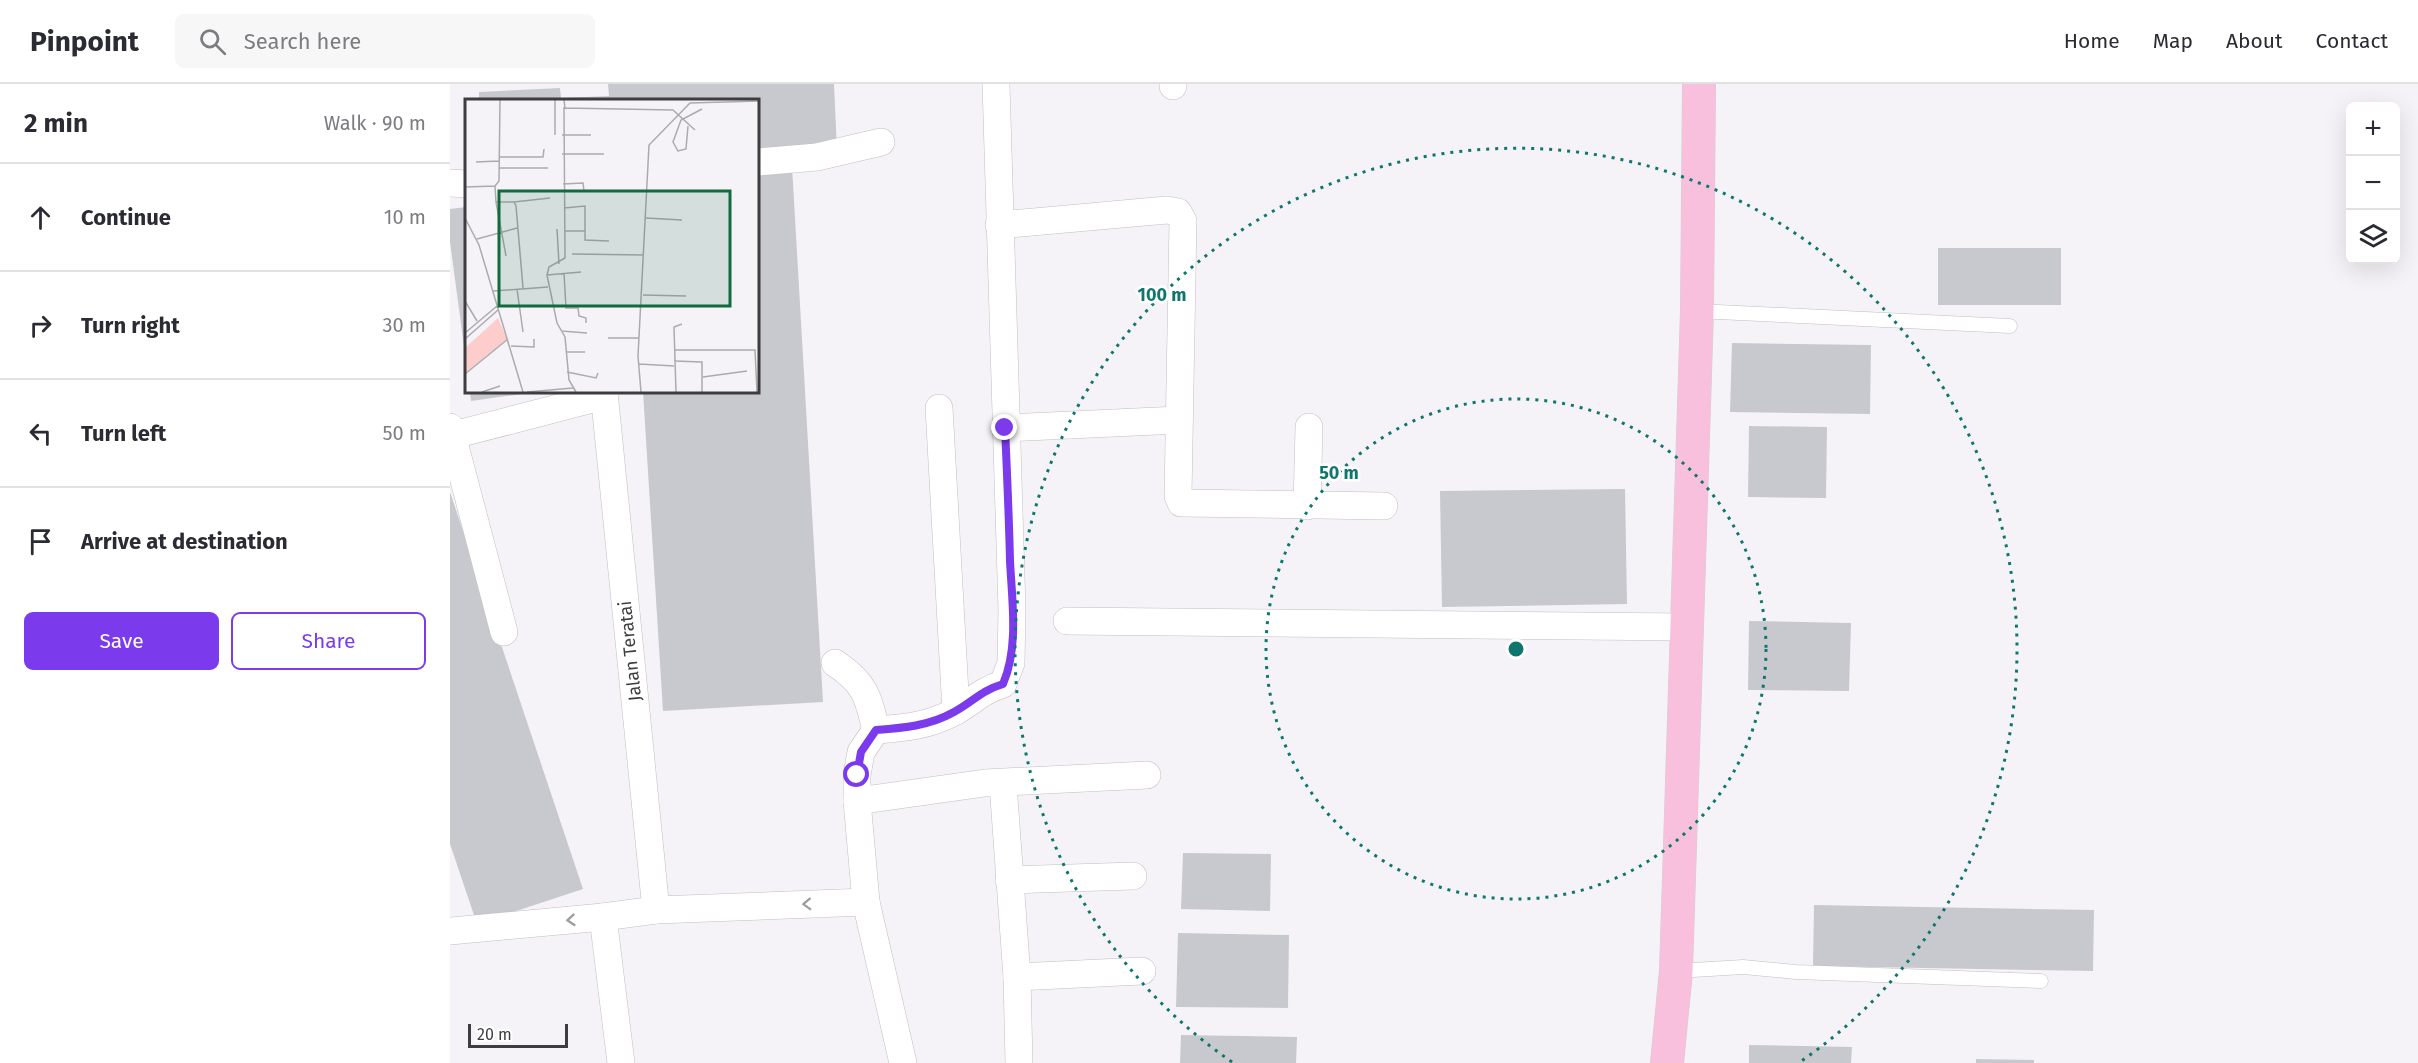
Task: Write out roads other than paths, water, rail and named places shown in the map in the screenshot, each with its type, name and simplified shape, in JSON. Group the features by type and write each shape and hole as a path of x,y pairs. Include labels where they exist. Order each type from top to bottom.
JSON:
{"main road":[{"path":"1667,1063 1676,971 1697,311 1699,84"}],"street":[{"path":"876,730 920,726 956,711 985,690 1003,684 1011,663 1012,610 996,84"},
{"path":"759,162 817,157 881,142"},
{"path":"450,183 465,184"},
{"path":"999,225 1167,210 1178,212 1183,221 1178,496 1181,503 1384,506"},
{"path":"504,632 450,433 604,394"},
{"name":"Jalan Teratai","path":"604,394 656,910"},
{"path":"939,408 956,711"},
{"path":"1005,428 1179,420"},
{"path":"1307,506 1309,427"},
{"path":"1068,621 1686,627"},
{"path":"835,663 860,683 867,694 876,730 861,752 857,775 857,801 866,902 903,1063"},
{"path":"857,801 985,783 1003,784 1147,775"},
{"path":"1003,784 1017,977 1019,1063"},
{"path":"1009,880 1133,876"},
{"path":"450,932 603,918 656,910 866,902"},
{"path":"603,918 621,1063"},
{"path":"1017,977 1142,971"}],"lane":[{"path":"1697,311 2010,326"},
{"path":"1676,971 1743,967 1796,972 2041,981"}]}
